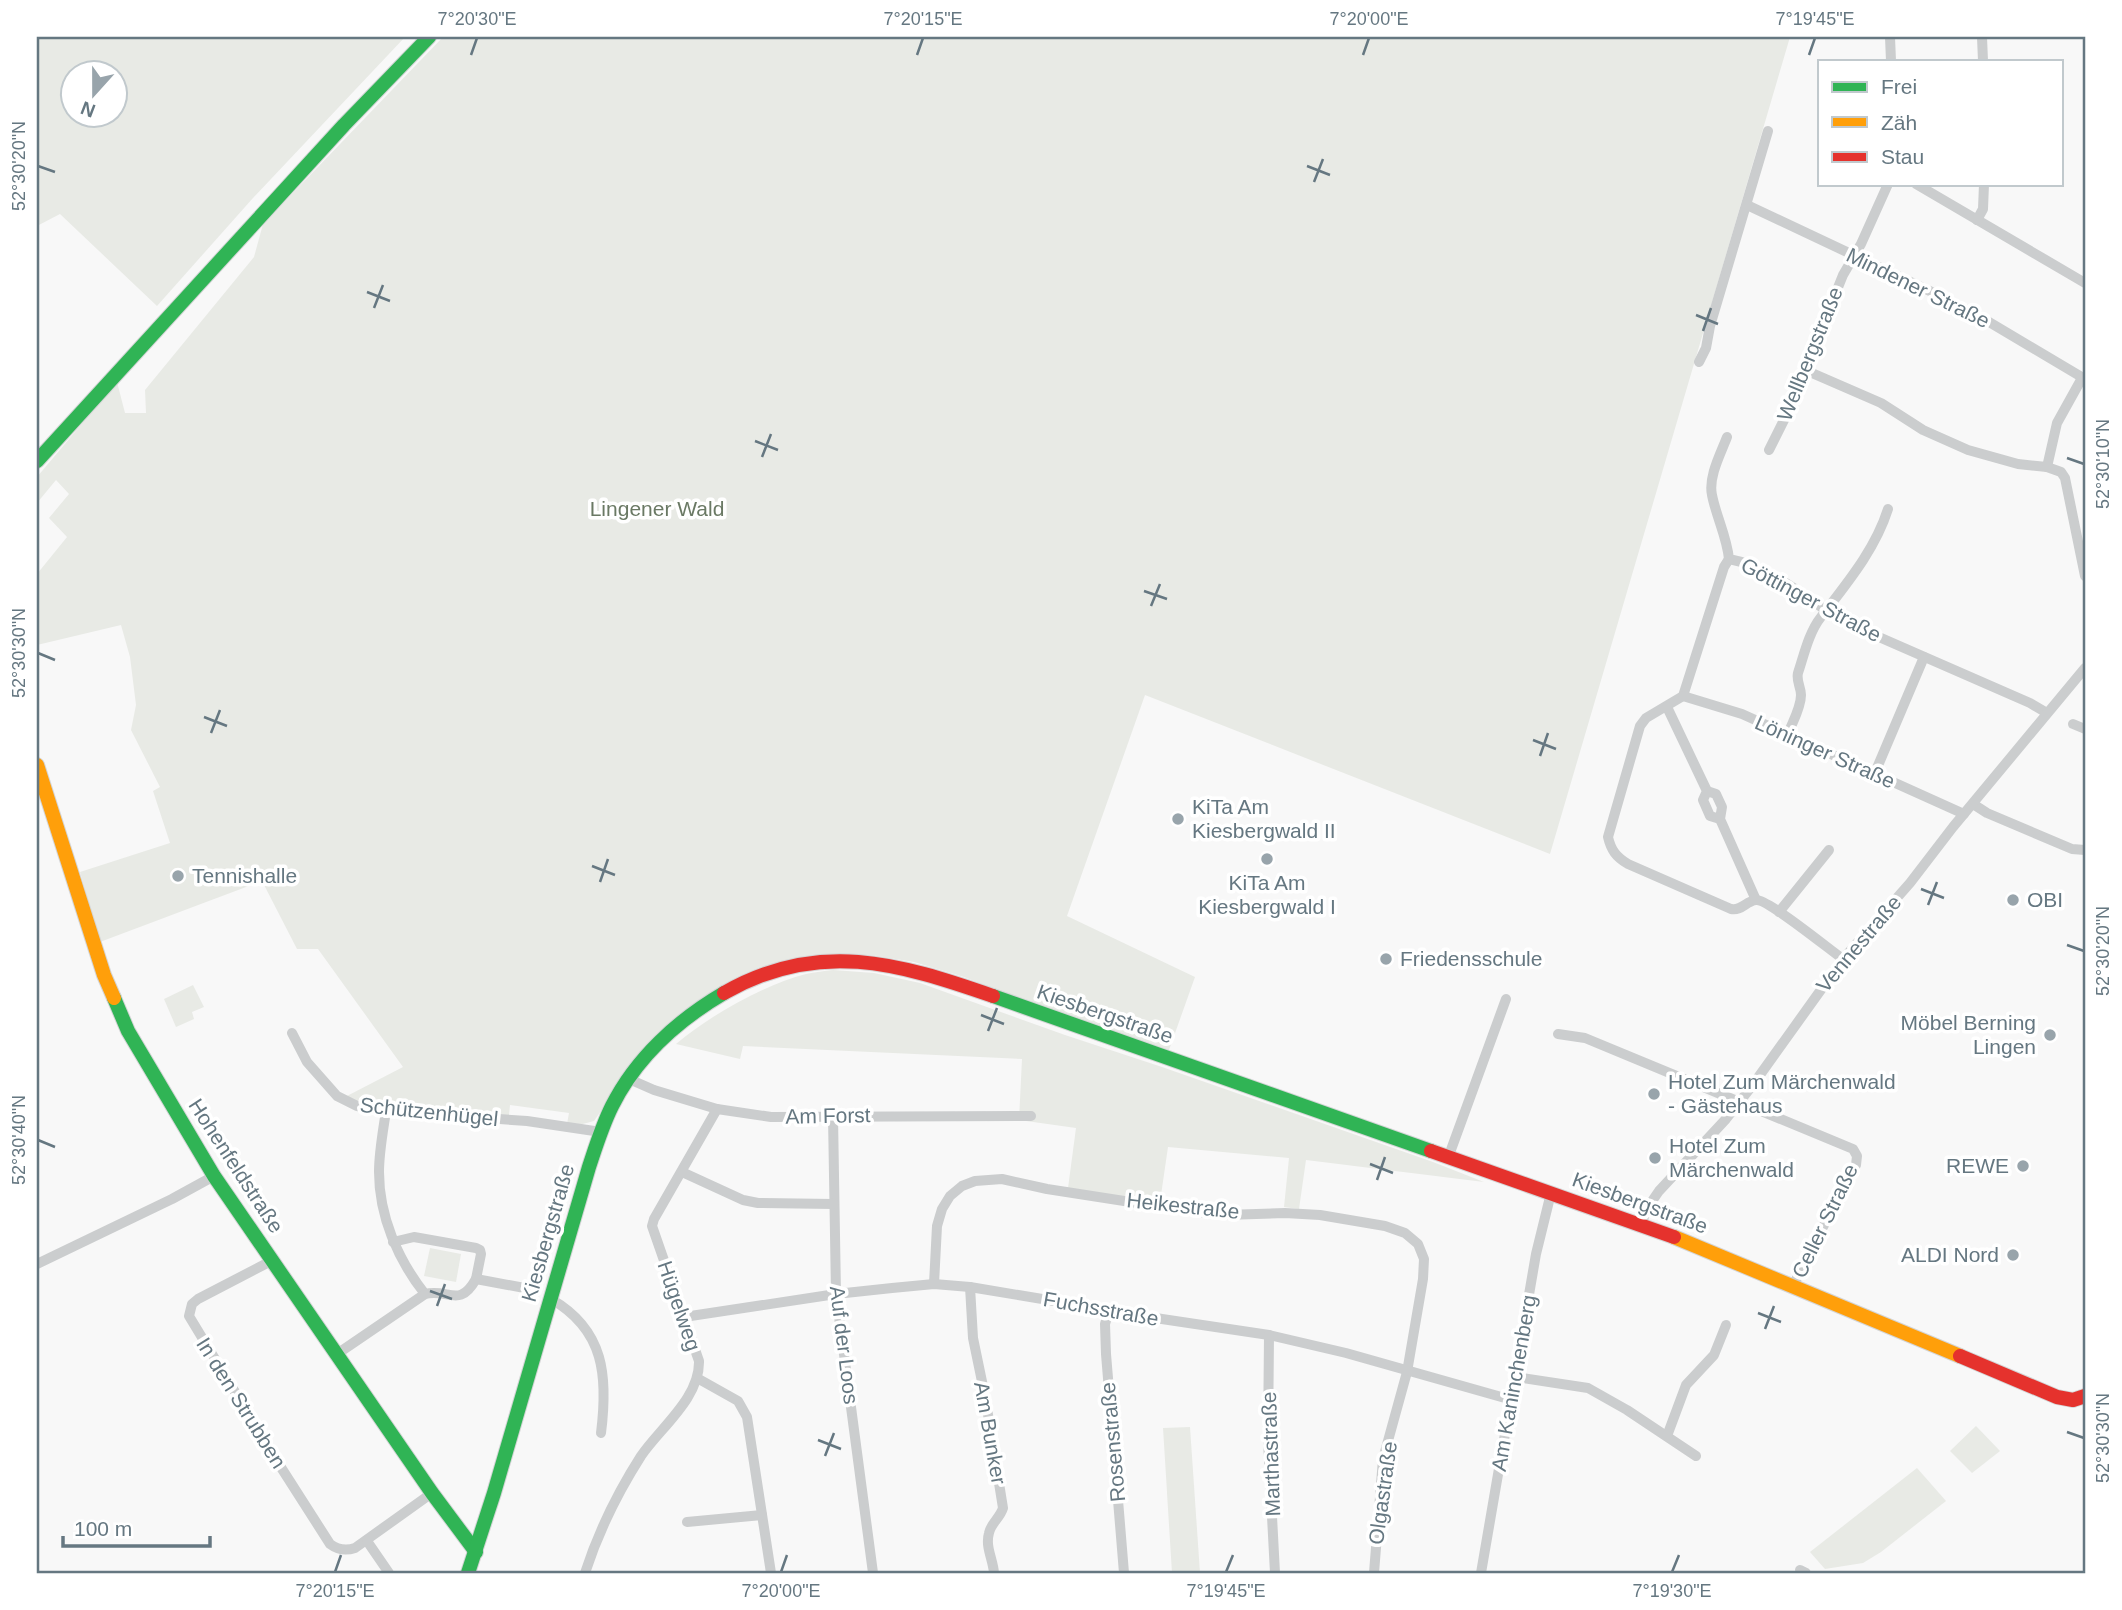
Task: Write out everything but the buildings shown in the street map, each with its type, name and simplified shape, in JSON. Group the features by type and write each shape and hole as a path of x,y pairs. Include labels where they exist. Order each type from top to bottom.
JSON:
{"street":[{"path":"37,461 344,125 429,37"},
{"path":"1890,37 1891,60"},
{"path":"1982,37 1983,60"},
{"path":"1699,362 1706,348 1710,326 1768,131"},
{"name":"Wellbergstraße","path":"1769,450 1788,412 1829,307 1887,186"},
{"path":"1919,186 2085,283"},
{"path":"1978,220 1983,209 1984,186"},
{"name":"Mindener Straße","path":"1747,205 1984,319 2084,378"},
{"path":"1805,370 1881,403 1923,430 1968,450 2018,464 2047,467 2061,472 2065,478 2085,576"},
{"path":"2047,467 2057,423 2084,378"},
{"name":"Göttinger Straße","path":"1727,437 1714,474 1712,493 1729,559 1769,574 1840,620 2030,703 2047,713"},
{"path":"1788,734 1801,698 1798,673 1815,627 1874,543 1888,509"},
{"path":"1729,559 1724,567 1683,696 1646,718 1640,726 1608,837 1619,859 1731,909 1738,910 1756,900"},
{"path":"1874,775 1924,657"},
{"name":"Vennestraße","path":"1641,1224 1659,1191 1740,1102 1843,959 1910,883 2085,668"},
{"name":"Löninger Straße","path":"1683,696 1742,715 1788,734 1964,814"},
{"path":"1667,707 1707,791 1716,794 1722,807 1720,819 1756,900 1779,912 1843,959"},
{"path":"2073,724 2085,729"},
{"name":"Hohenfeldstraße","path":"37,765 91,937 116,1007 128,1031 214,1176 432,1493 476,1552"},
{"path":"1973,804 1987,813 2072,849 2085,850"},
{"path":"1779,912 1829,850"},
{"name":"Kiesbergstraße","path":"468,1573 601,1132 614,1102 658,1041 689,1014 757,976 834,960 914,969 1641,1224 1698,1245 2057,1397 2081,1401"},
{"path":"1448,1158 1506,999"},
{"name":"Schützenhügel","path":"292,1033 307,1062 337,1096 357,1106 386,1111 527,1121 601,1132"},
{"path":"1558,1034 1585,1038 1740,1102"},
{"name":"Am Forst","path":"629,1079 654,1090 717,1109 771,1117 1031,1116"},
{"name":"Celler Straße","path":"1740,1102 1853,1149 1857,1156 1856,1166 1846,1187 1794,1286"},
{"name":"Hügelweg","path":"585,1573 601,1531 625,1483 642,1456 684,1402 697,1378 699,1361 652,1226 717,1109"},
{"path":"386,1111 379,1186 396,1250 425,1294"},
{"name":"Auf der Loos","path":"833,1116 836,1294 873,1573"},
{"path":"682,1172 743,1200 758,1203 834,1204"},
{"path":"37,1264 214,1176"},
{"name":"Heikestraße","path":"934,1284 937,1227 942,1209 950,1196 962,1186 975,1181 1002,1179 1047,1189 1225,1215 1285,1213 1360,1221 1405,1233 1418,1244 1424,1259 1407,1372"},
{"name":"Am Kaninchenberg","path":"1481,1573 1536,1254 1552,1193"},
{"path":"337,1354 425,1294 432,1292 461,1295 467,1293 476,1279 481,1254 476,1248 414,1237 393,1242"},
{"name":"In den Strubben","path":"273,1260 198,1299 192,1304 189,1316 330,1544 340,1550 348,1550 367,1541 432,1493"},
{"path":"476,1279 530,1289"},
{"name":"Fuchsstraße","path":"684,1317 836,1294 934,1284 970,1287 1269,1335 1346,1353 1512,1400"},
{"name":"Am Bunker","path":"970,1287 972,1338 985,1396 1003,1508 1001,1516 989,1529 987,1540 994,1573"},
{"path":"551,1299 577,1316 596,1348 603,1369 601,1433"},
{"name":"Rosenstraße","path":"1109,1311 1105,1324 1106,1354 1124,1573"},
{"path":"1667,1436 1686,1385 1714,1355 1726,1325"},
{"name":"Marthastraße","path":"1269,1335 1268,1441 1275,1573"},
{"name":"Olgastraße","path":"1374,1573 1383,1459 1407,1372"},
{"path":"1516,1377 1588,1388 1627,1410 1696,1456"},
{"path":"697,1378 738,1401 744,1410 749,1424 771,1573"},
{"path":"687,1522 762,1515"},
{"path":"367,1541 389,1573"}],"green space":[{"path":"37,37 405,37 253,198 157,306 60,214 37,226"},
{"name":"Lingener Wald","path":"443,37 1790,37 1550,854 1145,695 1067,916 1195,977 1169,1050 964,977 914,962 871,955 757,976 639,1057 594,1121 579,1125 567,1124 569,1113 510,1105 509,1115 402,1111 359,1105 345,1097 403,1067 318,949 297,949 262,881 100,942 80,872 170,843 153,791 160,787 131,730 136,705 130,657 121,625 37,645 37,574 67,537 49,518 69,494 56,480 37,503 37,477 117,382 125,413 146,413 145,390 254,257 263,224"},
{"path":"833,970 874,973 920,983 1484,1182 1306,1160 1299,1209 1284,1207 1289,1158 1168,1147 1160,1202 1068,1188 1076,1128 1019,1120 1022,1059 743,1046 740,1059 676,1044 720,1012 755,994 789,979"},
{"path":"193,985 204,1007 192,1012 194,1019 176,1027 164,999"},
{"path":"430,1248 461,1254 456,1282 424,1276"},
{"path":"1976,1426 2000,1451 1972,1473 1950,1451"},
{"path":"1190,1427 1200,1573 1172,1573 1163,1428"},
{"path":"1917,1468 1946,1501 1863,1563 1825,1569 1810,1552"}],"traffic: fast":[{"path":"37,461 344,125 429,37"},
{"path":"468,1573 589,1167 608,1114 622,1088 646,1056 690,1015 724,993"},
{"path":"993,996 1431,1151"},
{"path":"114,998 128,1031 214,1176 432,1493 476,1552"}],"traffic: slow":[{"path":"37,765 104,975 114,998"},
{"path":"1674,1237 1960,1356"}],"traffic: jam":[{"path":"724,993 759,976 792,966 858,962 924,974 993,996"},
{"path":"1431,1151 1674,1237"},
{"path":"1960,1356 2057,1397 2073,1400 2085,1396"}],"place":[{"name":"KiTa Am Kiesbergwald II","path":"1178,819"},
{"name":"KiTa Am Kiesbergwald I","path":"1267,859"},
{"name":"Tennishalle","path":"178,876"},
{"name":"OBI","path":"2013,900"},
{"name":"Friedensschule","path":"1386,959"},
{"name":"Möbel Berning Lingen","path":"2050,1035"},
{"name":"Hotel Zum Märchenwald - Gästehaus","path":"1654,1094"},
{"name":"Hotel Zum Märchenwald","path":"1655,1158"},
{"name":"REWE","path":"2023,1166"},
{"name":"ALDI Nord","path":"2013,1255"}]}
